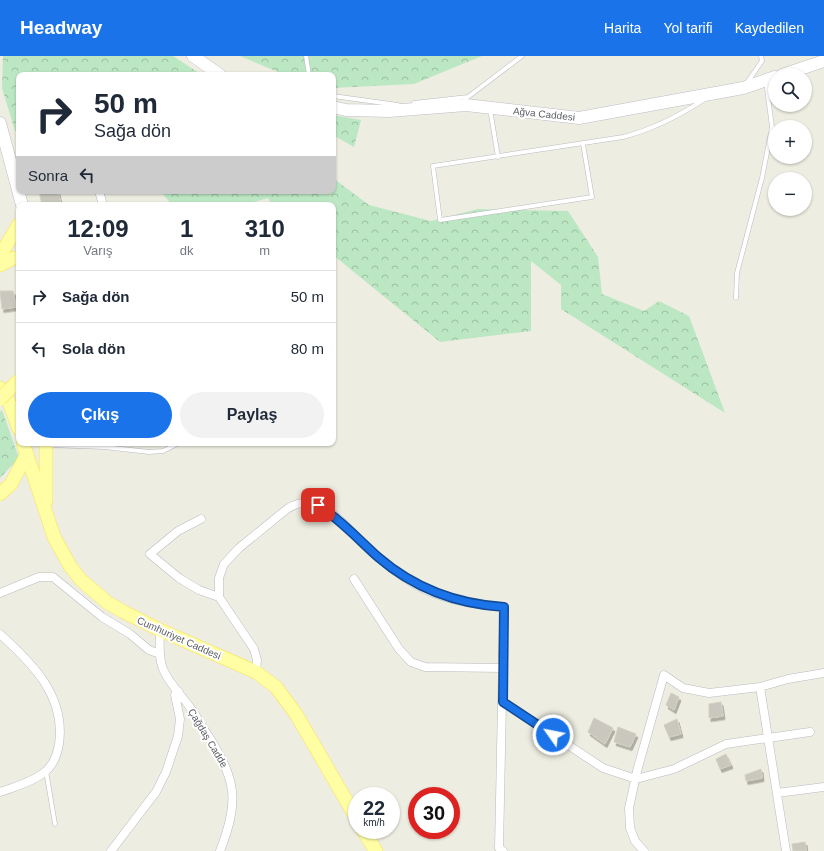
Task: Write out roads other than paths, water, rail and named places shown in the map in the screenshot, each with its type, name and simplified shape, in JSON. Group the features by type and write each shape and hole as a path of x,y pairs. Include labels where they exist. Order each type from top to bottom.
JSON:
{"main road":[{"path":"0,256 16,229"},
{"path":"0,256 16,248"},
{"path":"0,264 16,258"},
{"path":"0,399 16,383"},
{"path":"0,388 9,402 16,421"},
{"path":"46,446 46,513"},
{"path":"11,484 25,448"},
{"name":"Cumhuriyet Caddesi","path":"25,448 60,551 81,580 108,603 160,630 256,672 276,687 286,699 348,804"},
{"path":"0,494 11,484 22,479 36,478"},
{"path":"369,839 376,851"}],"street":[{"path":"193,56 216,72"},
{"path":"803,68 824,61"},
{"name":"Ağva Caddesi","path":"336,108 346,110 389,111 466,106 579,118 714,94 743,88 768,80"},
{"path":"0,123 16,183"},
{"path":"256,672 257,660 254,649 219,597 220,572 230,556 292,506 304,503 314,504 337,518 391,568 423,589 458,601 504,607 499,848 503,851"},
{"path":"201,518 178,531 150,554 179,578 199,590 219,597"},
{"path":"0,594 39,577 53,577 102,617 130,634 149,650 160,654"},
{"path":"354,579 399,649 411,662 425,667 503,668"},
{"name":"Çağdaş Cadde","path":"160,630 160,654 163,670 195,713 222,758 231,780 233,802 230,822 220,851"},
{"path":"0,634 35,667 48,687 56,706 60,723 59,746 54,761 46,771 38,777 0,792"},
{"path":"644,851 635,841 630,828 629,808 664,675 683,688 709,693 760,687 788,679 824,672"},
{"path":"760,687 786,851"},
{"path":"111,851 156,792 166,772 178,736 180,719 175,696 178,691"},
{"path":"503,702 603,768 636,778 674,769 726,744 810,732"},
{"path":"777,793 824,788"}],"lane":[{"path":"306,56 309,72"},
{"path":"336,96 398,105 468,97 522,56"},
{"path":"743,88 762,61 761,56"},
{"path":"583,144 592,197 440,220 433,166 583,144 645,131 676,118 714,94"},
{"path":"490,108 498,157"},
{"path":"736,298 737,273 762,178 772,127 771,112"},
{"path":"85,446 149,452 163,451 173,446"},
{"path":"46,771 55,824"}]}
